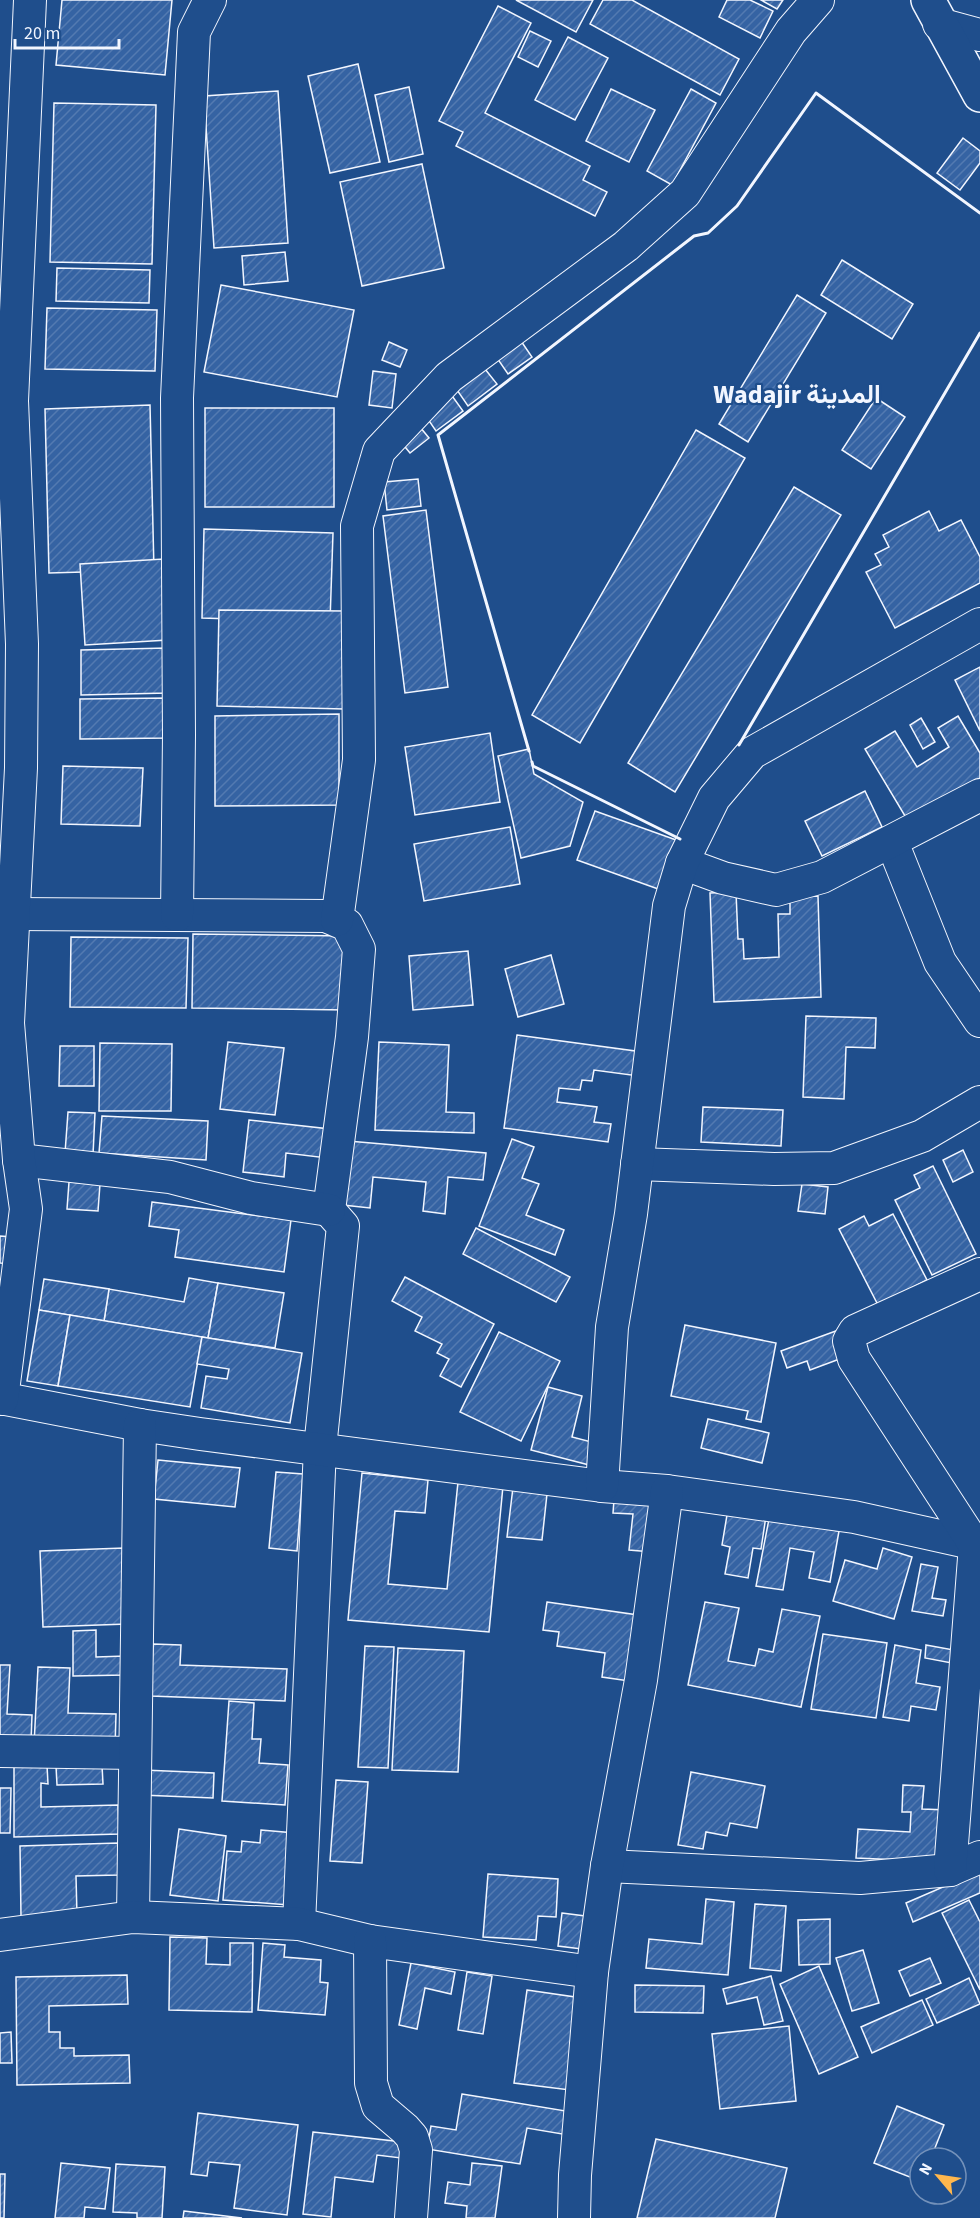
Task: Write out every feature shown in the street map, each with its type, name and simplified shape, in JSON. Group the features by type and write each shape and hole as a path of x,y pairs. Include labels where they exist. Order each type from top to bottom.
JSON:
{"main road":[{"path":"933,12 980,95"}],"street":[{"path":"30,0 8,329 12,401 11,644 9,898 4,1023 19,1161 13,1209 1,1398 140,1425 602,1486 667,1491 854,1517 977,1545"},
{"path":"177,915 179,735 177,399 194,32 210,0"},
{"path":"337,920 359,760 357,526 378,451 449,377 626,246 685,193 791,31 818,0"},
{"path":"933,12 980,35"},
{"path":"602,1486 612,1327 632,1214 669,906 682,863 714,798 752,753 980,624"},
{"path":"682,863 723,878 776,890 822,877 980,795"},
{"path":"892,842 939,962 980,1021"},
{"path":"9,898 177,915 327,916 347,925 359,949 352,1038 329,1210"},
{"path":"637,1164 774,1169 834,1168 922,1136 980,1102"},
{"path":"19,1161 170,1178 251,1198 329,1210 343,1226 320,1448 299,1924"},
{"path":"950,1870 977,1545 854,1359 849,1341 855,1331 980,1274"},
{"path":"133,1917 140,1425"},
{"path":"574,2218 575,2175 592,1972 641,1680 667,1491"},
{"path":"0,1751 135,1753"},
{"path":"608,1866 860,1878 950,1870 980,1857"},
{"path":"0,1935 133,1917 299,1924 370,1941 592,1972"},
{"path":"370,1941 371,2083 378,2106 412,2137 416,2150 411,2218"}],"building":[{"path":"62,0 172,0 165,75 56,65"},
{"path":"516,0 593,0 576,32"},
{"path":"603,0 632,0 739,59 720,95 590,24"},
{"path":"727,0 750,0 773,11 760,38 719,17"},
{"path":"761,0 783,0 777,9"},
{"path":"498,6 531,23 485,113 590,166 583,180 607,192 595,216 456,146 463,132 439,121"},
{"path":"530,31 551,41 538,67 518,57"},
{"path":"568,37 608,58 575,120 535,100"},
{"path":"358,64 380,162 330,173 308,76"},
{"path":"409,87 423,154 389,162 375,95"},
{"path":"611,89 655,110 629,162 586,141"},
{"path":"691,89 716,103 672,185 647,171"},
{"path":"278,91 288,243 214,248 204,96"},
{"path":"54,103 156,105 152,264 50,262"},
{"path":"963,138 980,151 980,163 960,190 937,173"},
{"path":"422,164 444,268 362,286 340,182"},
{"path":"285,252 288,281 244,285 242,256"},
{"path":"842,260 913,304 892,339 821,295"},
{"path":"57,268 150,270 149,303 56,301"},
{"path":"221,285 354,310 337,397 204,372"},
{"path":"797,295 826,313 748,442 719,424"},
{"path":"47,308 157,310 155,371 45,369"},
{"path":"521,341 532,357 508,374 497,358"},
{"path":"389,342 407,350 400,367 382,360"},
{"path":"485,369 497,384 468,406 457,390"},
{"path":"373,371 396,374 392,408 369,405"},
{"path":"450,393 463,411 436,431 423,412"},
{"path":"876,398 905,417 871,469 842,450"},
{"path":"150,405 154,570 49,573 45,409"},
{"path":"205,408 334,408 334,507 205,507"},
{"path":"420,427 429,438 410,453 401,442"},
{"path":"696,430 745,458 580,743 532,715"},
{"path":"418,479 421,506 387,510 384,482"},
{"path":"794,487 841,515 675,792 628,763"},
{"path":"426,510 448,687 405,693 383,516"},
{"path":"929,511 939,531 961,520 980,557 980,583 895,628 866,572 881,565 875,554 889,547 883,535"},
{"path":"204,529 333,533 330,622 202,618"},
{"path":"164,559 168,640 85,645 80,564"},
{"path":"219,610 346,611 344,709 217,706"},
{"path":"167,648 168,693 81,695 81,650"},
{"path":"980,667 980,731 955,680"},
{"path":"169,698 169,738 80,739 80,699"},
{"path":"339,714 339,805 215,806 215,716"},
{"path":"958,716 980,753 980,778 908,821 865,749 895,731 917,767 949,747 938,728"},
{"path":"921,718 935,742 923,749 910,725"},
{"path":"490,733 500,802 415,815 405,747"},
{"path":"529,749 534,774 583,802 570,846 521,858 498,756"},
{"path":"63,766 143,768 140,826 61,824"},
{"path":"865,791 882,827 822,856 805,821"},
{"path":"595,811 693,846 675,895 577,860"},
{"path":"510,827 520,884 424,901 414,844"},
{"path":"736,892 738,939 743,939 744,959 779,957 778,914 790,914 790,897 818,896 821,997 714,1002 710,893"},
{"path":"193,934 349,936 348,1010 192,1008"},
{"path":"71,937 188,938 186,1008 70,1007"},
{"path":"468,951 473,1005 413,1010 409,956"},
{"path":"551,955 564,1004 518,1017 505,969"},
{"path":"806,1016 876,1018 875,1048 846,1047 844,1099 803,1097"},
{"path":"517,1035 650,1053 646,1077 594,1070 592,1081 582,1080 580,1090 559,1088 557,1102 597,1107 594,1122 611,1124 608,1142 504,1128"},
{"path":"228,1042 284,1048 275,1115 220,1109"},
{"path":"379,1042 449,1045 446,1112 474,1113 474,1133 375,1130"},
{"path":"100,1043 172,1044 171,1111 99,1111"},
{"path":"60,1046 94,1046 94,1086 59,1086"},
{"path":"703,1107 783,1110 781,1146 701,1142"},
{"path":"68,1112 95,1113 93,1155 65,1153"},
{"path":"102,1116 208,1121 206,1160 99,1153"},
{"path":"249,1120 330,1129 327,1158 286,1153 284,1177 243,1172"},
{"path":"512,1139 534,1147 522,1178 539,1184 526,1215 564,1230 555,1255 479,1226"},
{"path":"348,1141 486,1153 483,1180 448,1177 445,1214 423,1211 426,1182 373,1177 370,1208 343,1205"},
{"path":"963,1150 973,1172 953,1182 943,1160"},
{"path":"933,1166 976,1254 932,1275 895,1200 920,1188 914,1175"},
{"path":"69,1182 100,1184 98,1211 67,1209"},
{"path":"802,1184 828,1187 825,1214 798,1211"},
{"path":"152,1202 291,1220 284,1272 175,1257 179,1230 149,1226"},
{"path":"893,1214 927,1280 878,1305 839,1229 864,1216 869,1226"},
{"path":"476,1228 570,1277 556,1302 463,1254"},
{"path":"0,1236 13,1237 12,1264 0,1263"},
{"path":"405,1277 494,1324 461,1387 440,1376 449,1359 437,1353 442,1344 415,1331 422,1317 392,1301"},
{"path":"189,1278 218,1283 208,1338 104,1321 109,1289 184,1302"},
{"path":"44,1279 109,1289 104,1321 39,1310"},
{"path":"218,1283 284,1293 275,1348 208,1338"},
{"path":"39,1310 70,1315 58,1386 27,1381"},
{"path":"70,1315 202,1337 190,1407 58,1386"},
{"path":"685,1325 776,1343 761,1422 746,1419 748,1411 671,1396"},
{"path":"844,1328 853,1354 810,1370 807,1361 787,1368 781,1351"},
{"path":"499,1332 560,1361 521,1441 460,1412"},
{"path":"202,1337 302,1353 290,1423 201,1408 206,1376 227,1379 229,1369 197,1364"},
{"path":"548,1387 582,1396 572,1437 603,1445 597,1467 531,1450"},
{"path":"708,1419 769,1433 762,1463 701,1448"},
{"path":"158,1460 240,1468 235,1507 154,1499"},
{"path":"276,1472 303,1474 297,1551 269,1548"},
{"path":"362,1473 428,1480 425,1513 395,1511 388,1584 447,1589 458,1482 503,1486 489,1632 348,1620"},
{"path":"514,1479 658,1493 652,1552 629,1550 633,1514 613,1513 614,1500 547,1494 542,1540 507,1537"},
{"path":"728,1509 766,1516 761,1549 753,1548 748,1578 725,1574 730,1547 722,1545"},
{"path":"769,1519 839,1531 830,1582 809,1578 814,1552 790,1548 783,1590 756,1586"},
{"path":"124,1548 127,1624 43,1627 40,1551"},
{"path":"883,1548 912,1557 894,1619 833,1601 845,1560 877,1569"},
{"path":"921,1564 938,1567 932,1598 946,1600 943,1616 912,1611"},
{"path":"547,1602 645,1616 636,1682 602,1677 605,1653 557,1646 559,1632 543,1630"},
{"path":"705,1602 739,1608 728,1661 755,1666 759,1649 773,1652 782,1609 820,1616 801,1707 688,1685"},
{"path":"96,1630 96,1657 125,1656 125,1675 73,1676 73,1631"},
{"path":"823,1634 887,1643 876,1718 811,1709"},
{"path":"153,1644 181,1645 180,1665 287,1669 285,1701 151,1696"},
{"path":"895,1645 921,1650 916,1683 940,1687 936,1710 911,1706 909,1721 883,1717"},
{"path":"926,1645 965,1652 962,1665 925,1658"},
{"path":"365,1646 394,1647 388,1768 358,1767"},
{"path":"398,1648 464,1651 458,1772 392,1770"},
{"path":"0,1665 10,1665 7,1714 32,1715 31,1743 0,1742"},
{"path":"38,1667 70,1668 68,1713 116,1714 115,1748 34,1745"},
{"path":"229,1701 254,1703 252,1739 261,1739 259,1763 288,1765 285,1805 222,1801"},
{"path":"47,1765 48,1784 41,1783 41,1807 118,1805 119,1834 14,1837 14,1766"},
{"path":"102,1765 103,1784 57,1785 56,1766"},
{"path":"143,1770 214,1773 213,1798 141,1795"},
{"path":"691,1772 765,1786 757,1828 730,1823 727,1836 706,1832 703,1849 678,1845"},
{"path":"336,1780 368,1782 362,1863 330,1861"},
{"path":"903,1785 924,1786 922,1809 948,1810 946,1862 856,1858 858,1829 910,1832 911,1812 902,1812"},
{"path":"0,1788 11,1788 10,1833 0,1833"},
{"path":"179,1829 226,1836 218,1901 170,1895"},
{"path":"261,1830 295,1833 289,1905 223,1900 227,1851 241,1852 242,1841 260,1843"},
{"path":"118,1843 118,1875 76,1876 77,1916 21,1917 20,1846"},
{"path":"980,1871 980,1893 913,1922 906,1903"},
{"path":"488,1874 558,1879 556,1917 538,1916 536,1940 483,1937"},
{"path":"706,1899 734,1902 728,1975 646,1968 649,1939 702,1944"},
{"path":"969,1900 980,1922 980,1990 942,1913"},
{"path":"755,1904 786,1906 781,1971 750,1968"},
{"path":"562,1913 593,1917 590,1950 558,1946"},
{"path":"830,1919 830,1964 799,1965 798,1920"},
{"path":"170,1937 207,1938 206,1964 230,1965 230,1943 253,1943 252,2012 169,2010"},
{"path":"263,1943 285,1945 284,1957 321,1960 320,1982 328,1983 325,2015 258,2010"},
{"path":"863,1950 879,2003 852,2011 836,1958"},
{"path":"930,1958 941,1983 910,1996 899,1971"},
{"path":"411,1963 455,1972 451,1994 425,1988 417,2029 399,2025"},
{"path":"819,1966 858,2057 819,2074 780,1984"},
{"path":"467,1972 492,1976 483,2034 458,2030"},
{"path":"127,1975 128,2004 49,2006 49,2032 60,2032 60,2048 74,2048 74,2056 129,2055 130,2083 17,2085 16,1977"},
{"path":"771,1976 783,2021 764,2025 757,1997 727,2004 723,1989"},
{"path":"969,1978 980,2004 937,2023 926,1999"},
{"path":"635,1985 704,1986 703,2013 635,2012"},
{"path":"527,1990 582,1998 570,2090 514,2083"},
{"path":"922,2000 933,2025 872,2053 861,2027"},
{"path":"789,2026 796,2101 720,2109 712,2034"},
{"path":"11,2032 12,2063 0,2063 0,2033"},
{"path":"462,2094 572,2112 568,2135 527,2128 520,2164 427,2149 431,2126 456,2130"},
{"path":"897,2106 944,2125 936,2146 908,2146 908,2176 874,2163"},
{"path":"198,2113 298,2125 287,2215 234,2208 240,2165 209,2162 207,2176 191,2174"},
{"path":"313,2132 403,2142 401,2158 377,2155 373,2182 335,2177 331,2217 303,2214"},
{"path":"656,2139 787,2168 775,2218 637,2218"},
{"path":"61,2163 110,2168 105,2209 85,2207 84,2218 55,2218"},
{"path":"472,2163 502,2166 495,2218 466,2218 467,2206 445,2203 448,2182 470,2185"},
{"path":"116,2164 165,2167 162,2218 137,2218 137,2213 113,2212"},
{"path":"0,2174 5,2174 4,2218 0,2218"},
{"path":"184,2211 242,2218 183,2218"}],"wall":[{"path":"529,751 438,435 694,236 708,233 737,206 816,93 980,213"},
{"path":"739,745 980,333"},
{"path":"532,762 533,766 680,839"}],"district":[{"name":"Wadajir المدينة","path":"797,394"}]}
